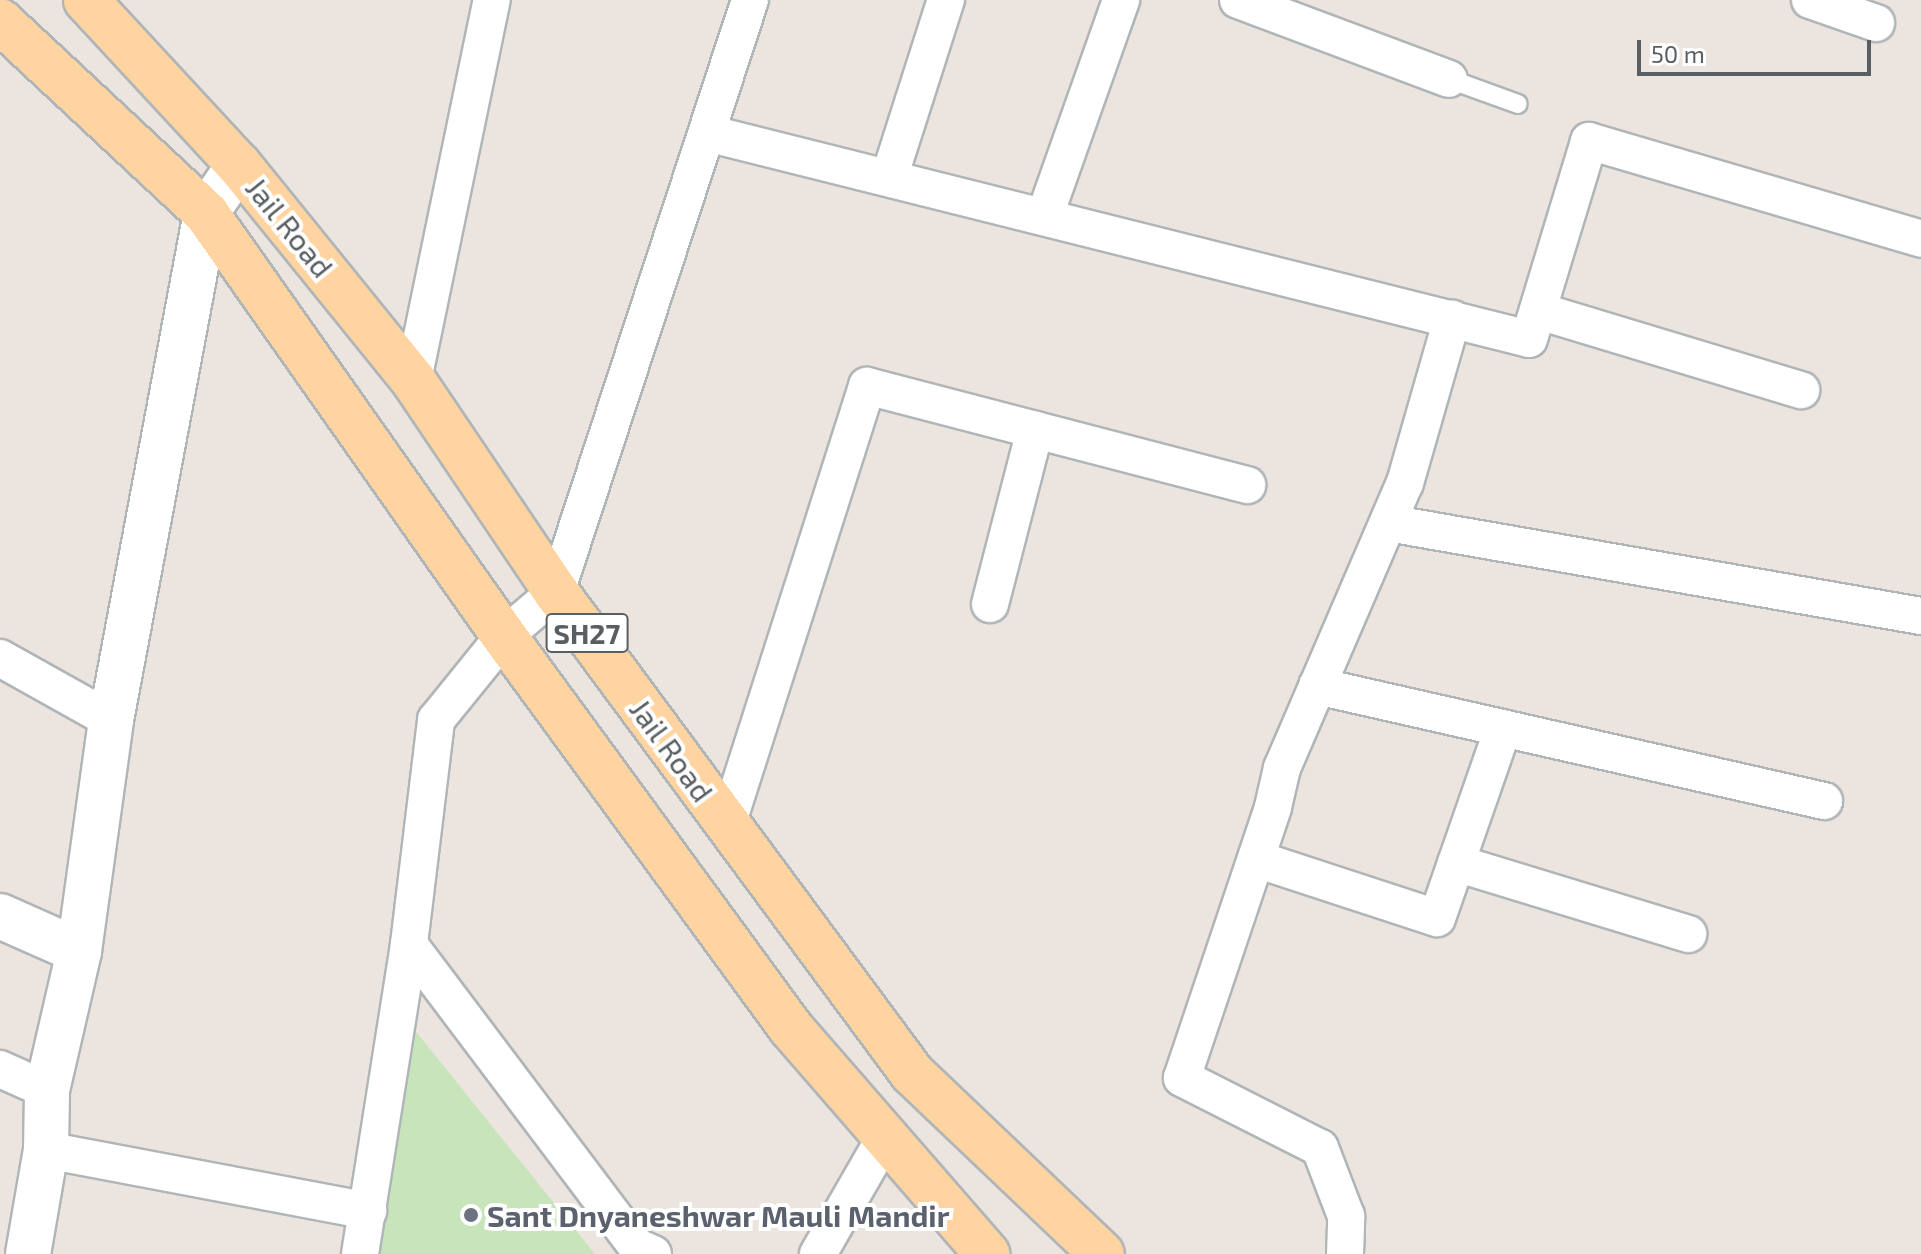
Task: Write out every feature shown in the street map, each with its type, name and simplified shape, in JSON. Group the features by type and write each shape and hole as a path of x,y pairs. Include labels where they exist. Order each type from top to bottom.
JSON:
{"main road":[{"name":"Jail Road","path":"86,0 239,165 413,380 556,592 912,1073 1102,1254"},
{"path":"0,21 206,213 504,636 790,1027 884,1139 987,1254"}],"street":[{"path":"413,380 492,0"},
{"path":"360,1254 409,944 436,720 504,636 556,592 750,0"},
{"path":"890,175 946,0"},
{"path":"1045,215 1121,0"},
{"path":"1238,0 1449,79"},
{"path":"1810,0 1876,23"},
{"path":"707,133 890,175 1529,339 1589,141 1921,239"},
{"path":"28,1254 46,1150 47,1090 79,951 111,720 206,213 239,165"},
{"path":"1539,311 1801,390"},
{"path":"1345,1254 1346,1216 1320,1148 1182,1078 1256,859 1282,768 1405,483 1452,319"},
{"path":"727,825 867,386 1247,485"},
{"path":"990,604 1035,430"},
{"path":"1388,523 1921,616"},
{"path":"0,658 111,720"},
{"path":"1317,686 1824,801"},
{"path":"1256,859 1437,918 1503,728"},
{"path":"1456,863 1688,934"},
{"path":"0,916 79,951"},
{"path":"409,944 637,1247 653,1254"},
{"path":"0,1069 47,1090"},
{"path":"818,1254 884,1139"},
{"path":"46,1150 368,1211"}],"lane":[{"path":"1449,79 1518,104"}],"green space":[{"path":"401,1013 595,1254 371,1254"}],"place":[{"name":"Sant Dnyaneshwar Mauli Mandir","path":"471,1215"}]}
